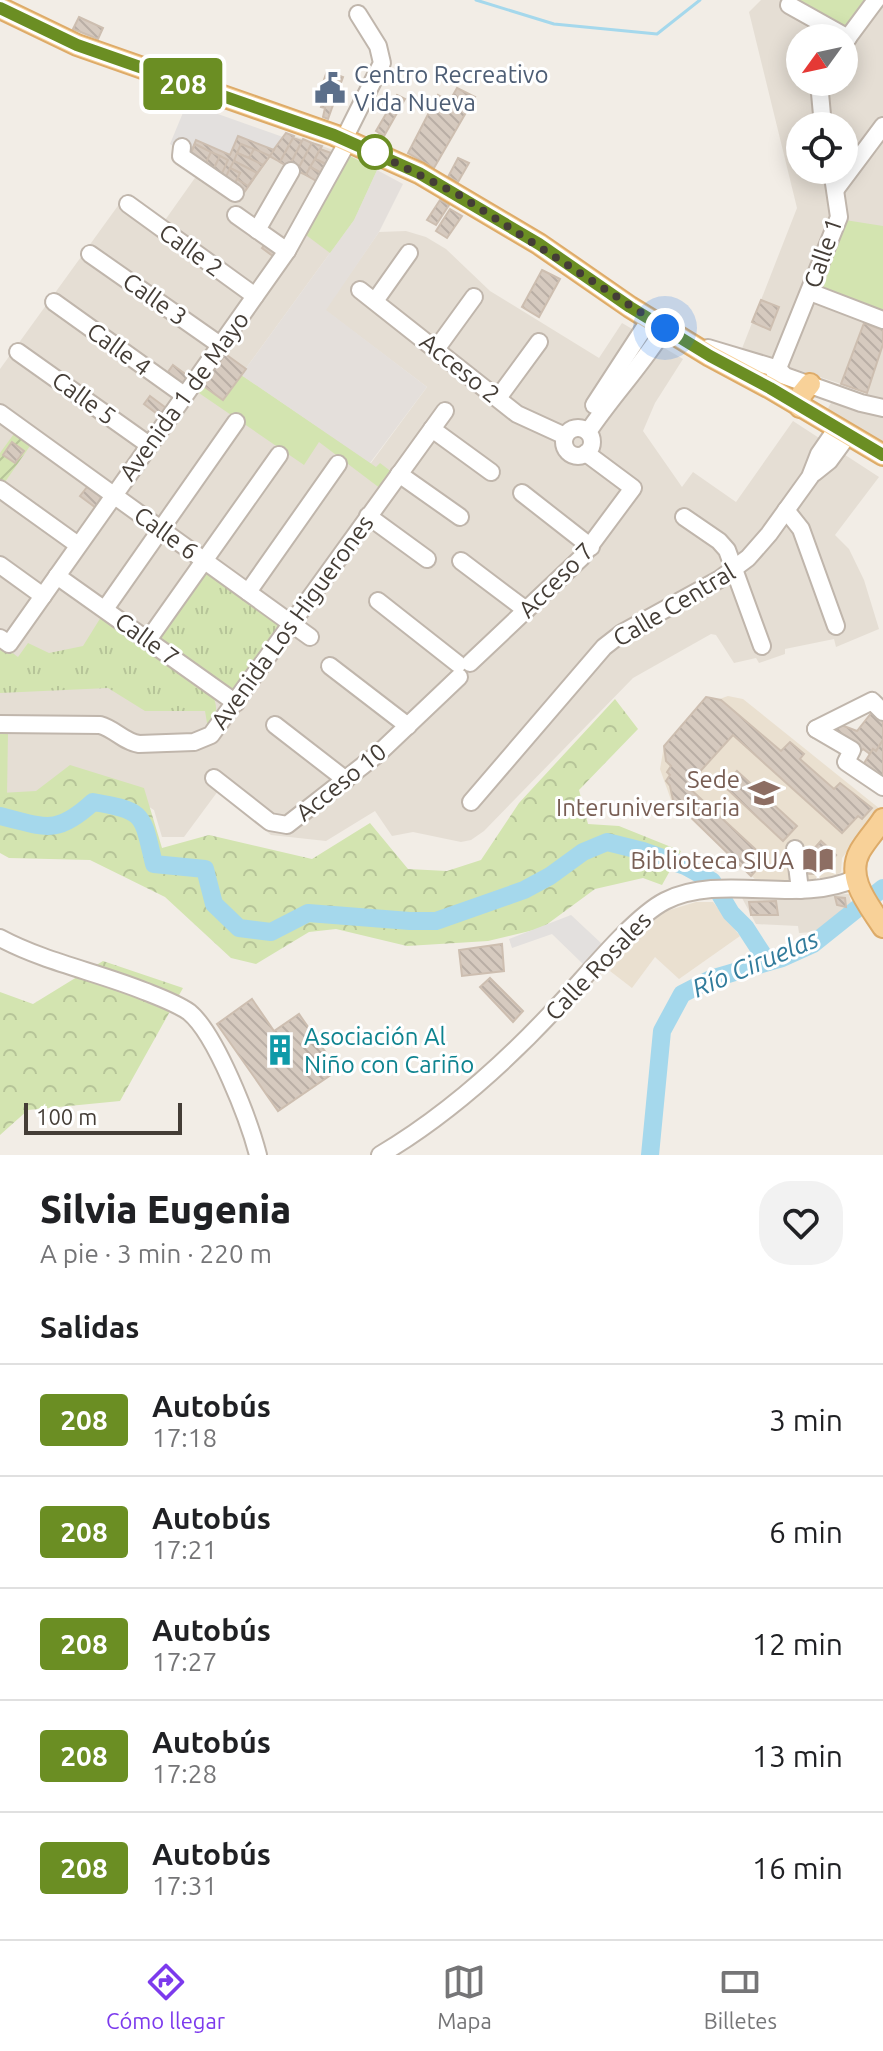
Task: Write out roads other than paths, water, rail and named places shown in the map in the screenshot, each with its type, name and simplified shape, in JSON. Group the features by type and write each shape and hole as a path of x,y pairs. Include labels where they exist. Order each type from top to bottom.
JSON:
{"main road":[{"path":"0,8 77,45 133,67 346,140 459,195 658,324 689,342 774,379 800,407 883,455"},
{"path":"800,407 801,395 810,384"},
{"path":"883,819 858,854 868,899 883,927"}],"street":[{"path":"858,25 876,0"},
{"path":"789,5 819,24"},
{"name":"Avenida 1 de Mayo","path":"4,641 43,596 287,251 346,140 382,63 378,46 358,14"},
{"name":"Calle 1","path":"774,379 839,217 836,189 883,126"},
{"path":"182,147 181,156 235,193"},
{"path":"257,230 291,171"},
{"path":"835,184 836,189"},
{"name":"Calle 2","path":"128,204 255,296"},
{"path":"236,215 287,251"},
{"path":"375,301 409,253"},
{"name":"Calle 3","path":"90,254 220,345"},
{"name":"Acceso 2","path":"360,290 517,414 565,436"},
{"path":"810,292 883,320"},
{"path":"437,348 474,297"},
{"name":"Calle 4","path":"54,302 184,395"},
{"path":"585,430 636,341 658,324"},
{"path":"609,392 651,350 658,324"},
{"path":"636,341 651,350"},
{"path":"498,398 539,342"},
{"name":"Calle 5","path":"18,352 149,445"},
{"path":"774,379 785,376 883,408"},
{"name":"Avenida Los Higuerones","path":"0,724 100,725 133,743 194,742 211,735 445,411"},
{"name":"Calle 6","path":"0,413 310,637"},
{"path":"105,609 236,422"},
{"path":"574,428 585,430 592,441 586,453 578,456 569,453 564,445 565,436 574,428"},
{"path":"432,429 491,472"},
{"name":"Calle Central","path":"471,802 604,647 622,633 735,569 759,547 810,477 819,454 842,432"},
{"name":"Acceso 7","path":"462,668 591,547 633,488 586,453"},
{"path":"148,640 279,455"},
{"path":"248,592 338,464"},
{"path":"399,474 460,517"},
{"path":"0,489 78,545"},
{"path":"522,493 591,547"},
{"path":"786,510 801,529 836,626"},
{"path":"368,516 427,559"},
{"path":"684,517 727,550 762,646"},
{"path":"461,561 526,610"},
{"path":"0,565 43,596"},
{"name":"Calle 7","path":"57,576 236,703"},
{"path":"378,601 462,668"},
{"path":"330,666 408,726"},
{"name":"Acceso 10","path":"214,778 270,822 279,825 293,822 408,726 462,668"},
{"path":"881,780 846,762 852,750 816,729 872,701 883,712"},
{"path":"275,725 346,780"},
{"path":"790,853 793,889"},
{"name":"Calle Rosales","path":"380,1155 499,1067 631,930 657,907 675,897 710,891 833,888 868,899"},
{"path":"0,938 115,979 186,1010 200,1022 215,1049 258,1155"}],"waterway":[{"path":"476,0 554,24 657,34 700,0"},
{"path":"0,816 50,826 69,820 93,802 123,808 132,812 143,825 154,864 205,869 214,904 239,928 271,932 308,913 436,921 524,890 583,852 607,842 685,866 712,881 731,913 745,927 767,961"},
{"name":"Río Ciruelas","path":"650,1155 662,1031 682,994 711,979 782,958 813,944 883,888"}],"place":[{"name":"Centro Recreativo Vida Nueva","path":"330,88"},
{"name":"Sede Interuniversitaria","path":"764,793"},
{"name":"Biblioteca SIUA","path":"818,860"},
{"name":"Asociación Al Niño con Cariño","path":"280,1050"}]}
